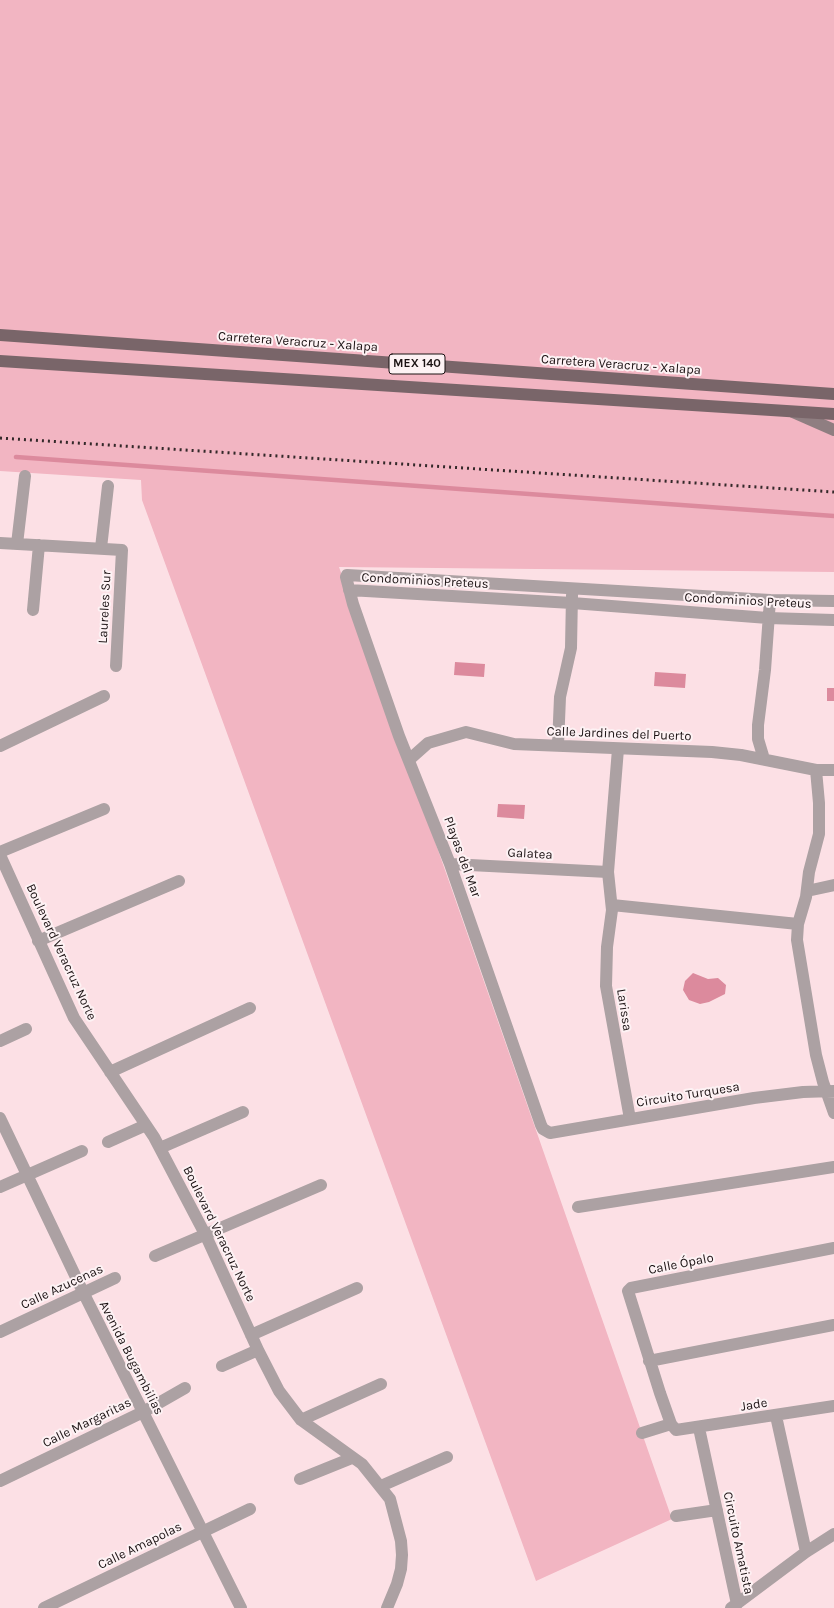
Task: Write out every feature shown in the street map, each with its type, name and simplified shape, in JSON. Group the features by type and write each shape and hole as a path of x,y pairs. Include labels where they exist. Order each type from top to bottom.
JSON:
{"main road":[{"name":"Carretera Veracruz - Xalapa","path":"0,335 834,394"},
{"name":"MEX 140","path":"0,361 834,414"}],"street":[{"path":"792,412 834,430"},
{"path":"17,544 25,476"},
{"path":"0,543 101,548 108,486"},
{"path":"33,610 39,545"},
{"name":"Laureles Sur","path":"101,548 122,550 116,666"},
{"name":"Condominios Preteus","path":"834,601 770,600 347,575 346,577 349,590 572,603 768,618 834,620"},
{"path":"558,746 560,697 571,648 572,588"},
{"name":"Playas del Mar","path":"349,590 400,740 410,759 450,864 540,1125 548,1132"},
{"path":"764,759 758,740 758,725 765,670 770,600"},
{"path":"0,746 104,696"},
{"name":"Calle Jardines del Puerto","path":"410,759 428,743 466,732 514,744 712,752 764,759 816,770 834,770"},
{"name":"Larissa","path":"618,749 608,872 612,905 606,986 630,1119"},
{"path":"816,770 819,803 819,834 809,872 807,891 798,924 798,954 816,1055 830,1091 834,1113"},
{"path":"0,852 104,810"},
{"name":"Boulevard Veracruz Norte","path":"0,856 74,1018 160,1148 206,1236 258,1350 279,1391 301,1420 362,1464 390,1499 401,1541 402,1555 397,1584 387,1608"},
{"name":"Galatea","path":"450,864 608,872"},
{"path":"38,941 179,881"},
{"path":"807,891 834,885"},
{"path":"612,905 798,924"},
{"path":"110,1072 250,1008"},
{"path":"0,1042 26,1029"},
{"name":"Circuito Turquesa","path":"548,1132 754,1098 803,1092 830,1091"},
{"path":"160,1148 243,1112"},
{"name":"Avenida Bugambilias","path":"0,1118 83,1292 241,1608"},
{"path":"108,1142 146,1125"},
{"path":"0,1187 82,1151"},
{"path":"578,1207 834,1167"},
{"path":"155,1256 206,1236 321,1185"},
{"name":"Calle Ópalo","path":"674,1427 649,1361 628,1293 630,1289 834,1248"},
{"name":"Calle Azucenas","path":"0,1332 115,1278"},
{"path":"251,1335 357,1288"},
{"path":"649,1361 834,1325"},
{"path":"222,1366 258,1350"},
{"path":"301,1420 382,1384"},
{"name":"Calle Margaritas","path":"0,1481 143,1412 185,1388"},
{"name":"Jade","path":"642,1432 674,1427 699,1428 834,1406"},
{"path":"776,1416 806,1552"},
{"name":"Circuito Amatista","path":"699,1428 717,1510 734,1606 806,1552 834,1534"},
{"path":"381,1486 447,1457"},
{"path":"300,1479 352,1458"},
{"name":"Calle Amapolas","path":"44,1608 250,1509"},
{"path":"676,1516 717,1510"}],"shaded area":[{"path":"0,0 834,0 834,572 339,567 672,1519 536,1581 142,500 141,480 0,471"},
{"path":"455,662 485,664 484,677 454,675"},
{"path":"655,672 686,674 685,688 654,686"},
{"path":"827,688 834,688 834,701 827,701"},
{"path":"498,804 525,805 524,819 497,817"},
{"path":"693,973 708,979 718,978 726,985 725,994 709,1002 700,1004 689,1000 683,990 685,981"}],"waterway":[{"path":"16,457 834,516"}],"railway":[{"path":"0,438 834,492"}]}
